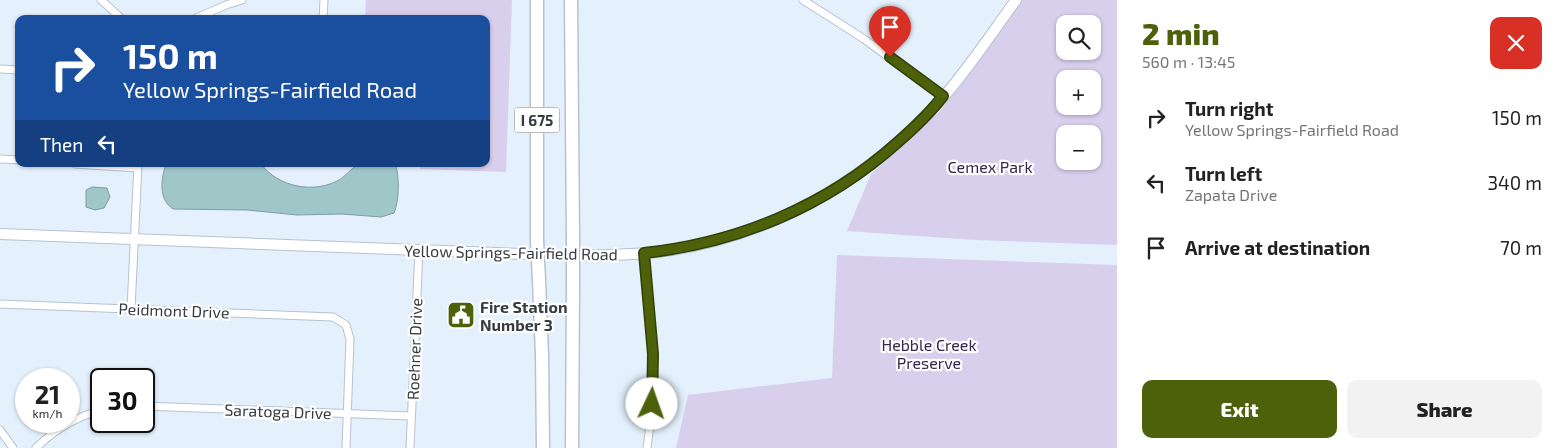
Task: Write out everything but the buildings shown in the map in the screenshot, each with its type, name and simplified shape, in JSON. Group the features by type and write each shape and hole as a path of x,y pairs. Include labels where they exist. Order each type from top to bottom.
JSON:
{"highway":[{"name":"I 675","path":"537,0 537,241 542,355 542,448"},
{"name":"I 675","path":"571,0 572,448"}],"main road":[{"name":"Yellow Springs-Fairfield Road","path":"0,234 575,256 644,253 718,240 772,222 813,203 853,178 882,156 913,129 943,96 1016,0"}],"street":[{"path":"101,0 118,15"},
{"path":"203,15 242,0"},
{"path":"323,15 324,0"},
{"path":"803,0 864,39 943,96"},
{"path":"0,69 15,70"},
{"path":"0,159 15,160"},
{"path":"131,309 137,167"},
{"name":"Roehner Drive","path":"410,448 419,250"},
{"path":"644,253 653,354 653,389 647,448"},
{"name":"Peidmont Drive","path":"0,304 329,316 338,319 346,325 350,339 347,414"},
{"name":"Saratoga Drive","path":"155,406 411,416"},
{"path":"36,448 65,425 90,414"},
{"path":"346,448 347,414"},
{"path":"0,430 13,448"}],"green space":[{"path":"366,0 512,0 506,172 420,169 420,167 490,167 490,15 365,15"},
{"name":"Cemex Park","path":"1022,0 1117,0 1117,245 975,240 847,231 871,174 942,109"},
{"name":"Hebble Creek Preserve","path":"837,255 1117,265 1117,448 676,448 688,395 832,378"}],"shaded area":[{"path":"165,167 264,167 268,172 287,183 297,186 319,187 339,180 355,167 396,167 398,196 394,213 381,217 342,214 297,215 247,210 173,209 168,205 163,194"},
{"path":"92,187 107,188 110,197 104,208 95,210 86,207 86,190"}],"place":[{"name":"Fire Station Number 3","path":"461,315"}],"route":[{"path":"652,404 653,354 644,253 703,244 772,222 832,192 882,156 913,129 943,96 890,57"}]}
